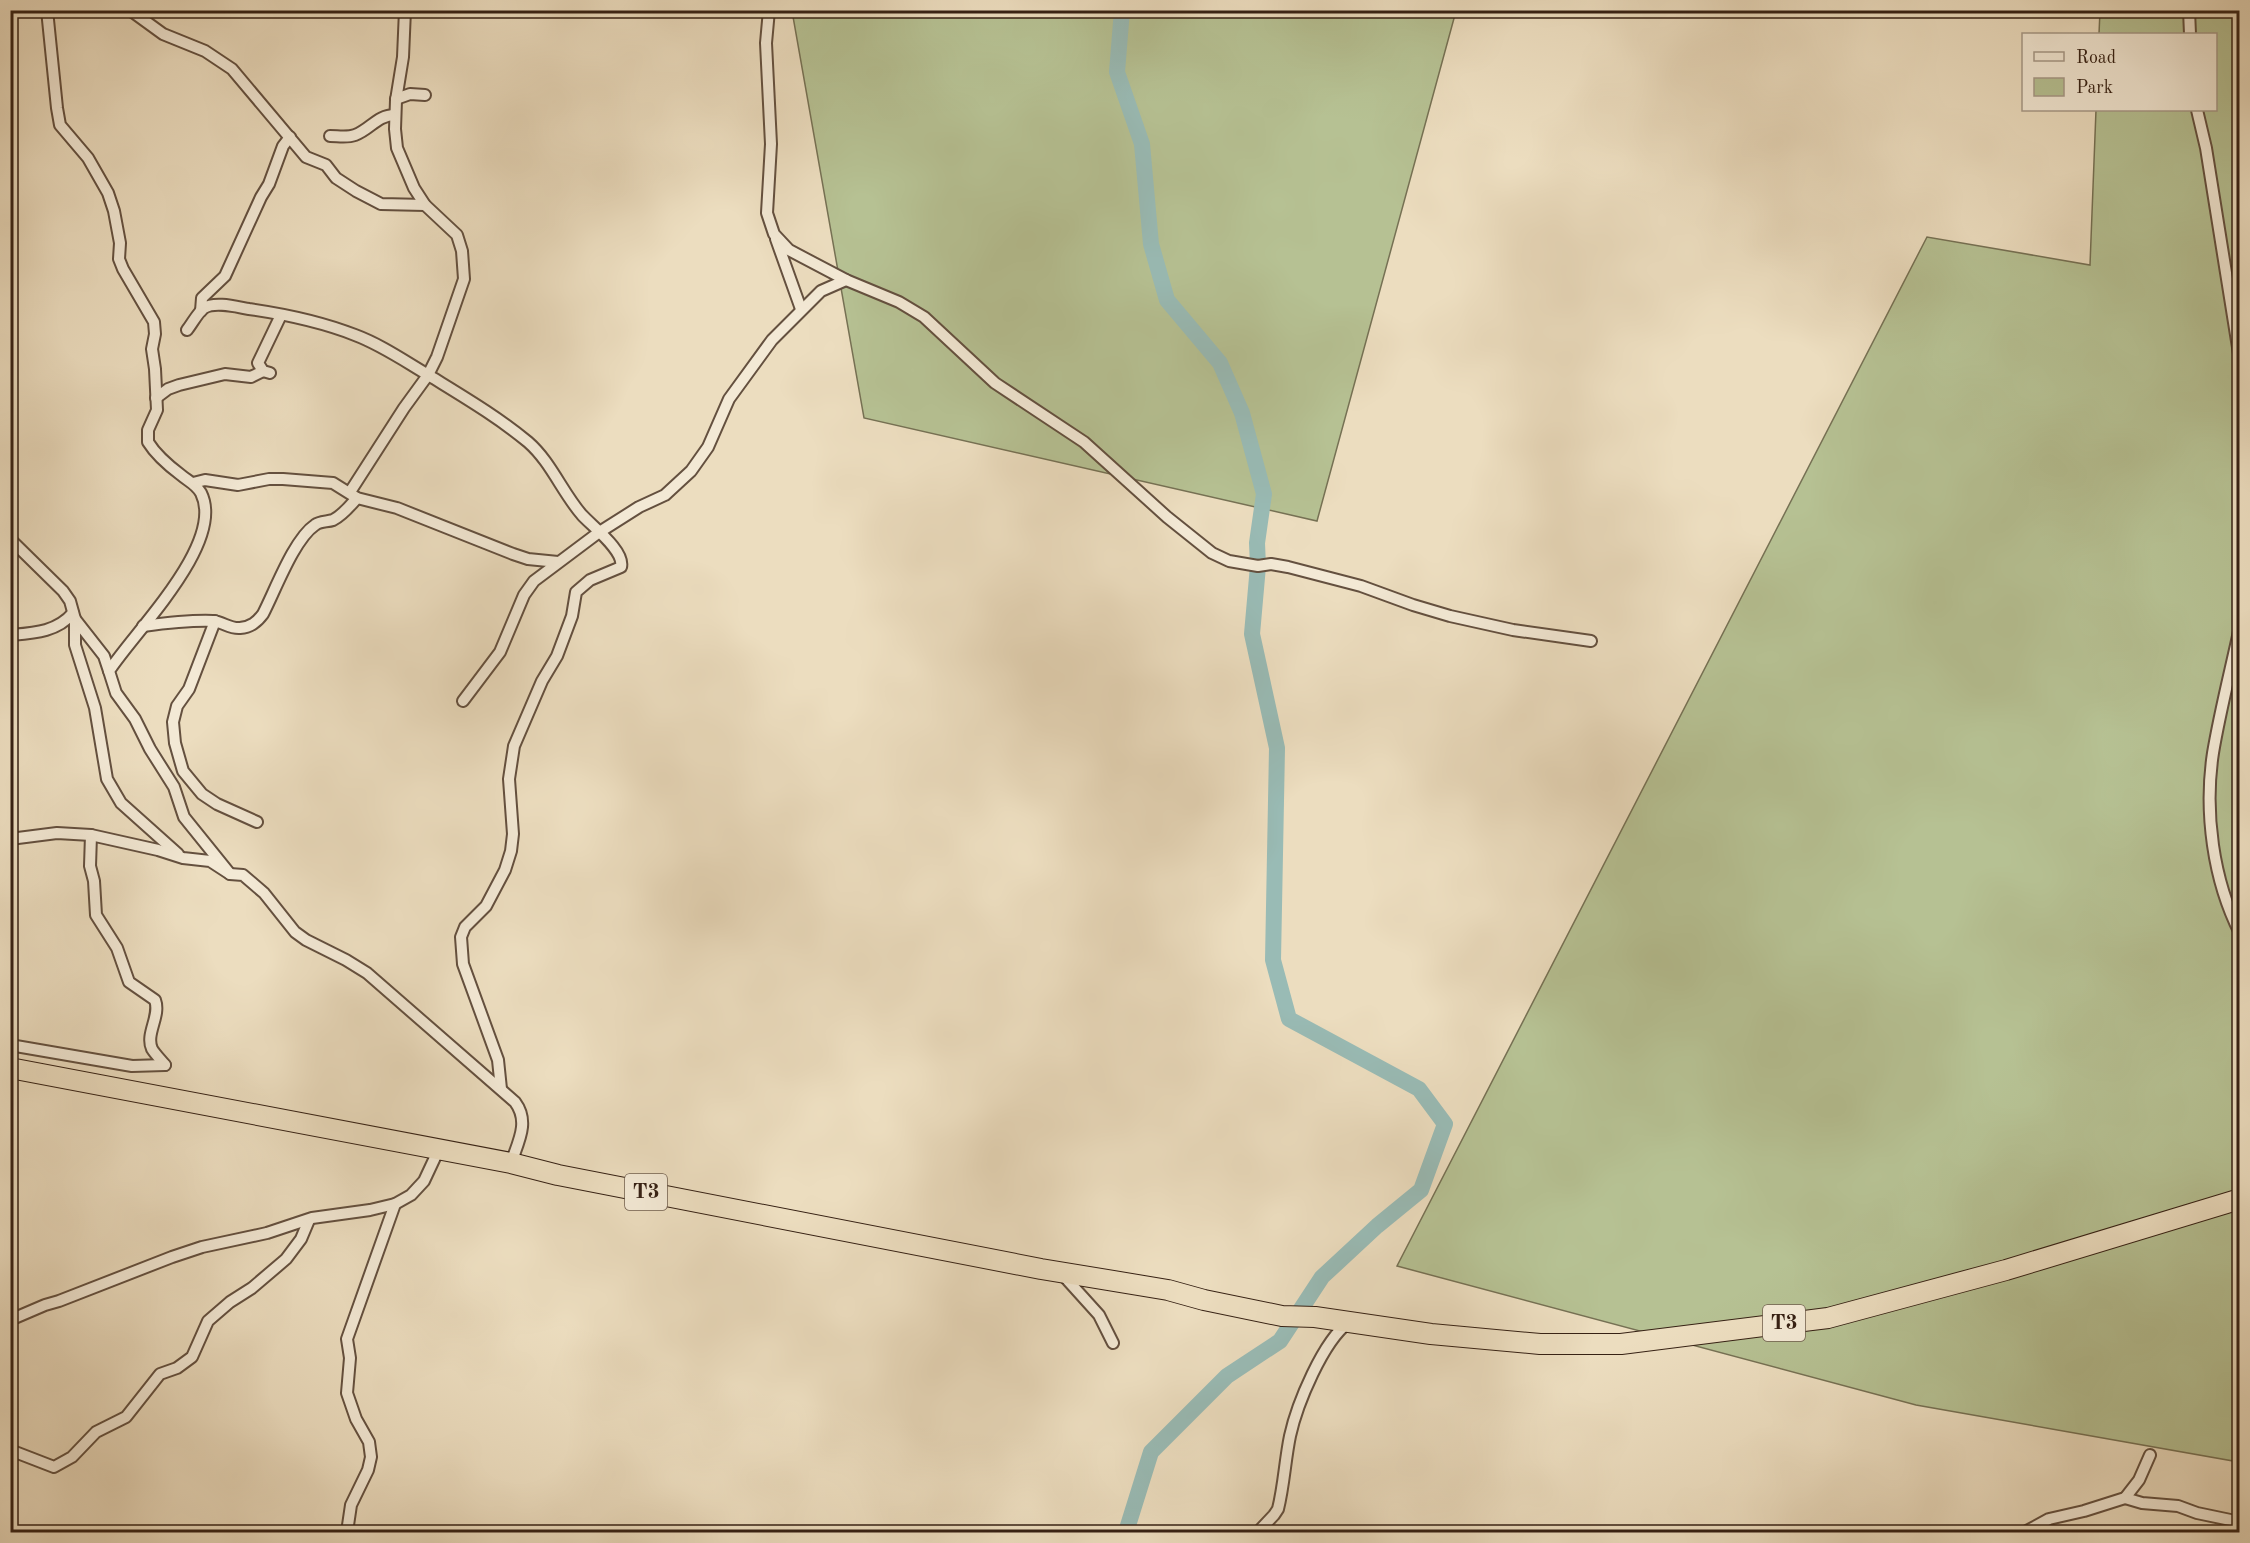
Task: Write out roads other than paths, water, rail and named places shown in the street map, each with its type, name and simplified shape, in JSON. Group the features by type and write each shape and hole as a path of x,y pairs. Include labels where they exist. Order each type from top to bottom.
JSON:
{"highway":[{"name":"T3","path":"10,1068 440,1149 558,1175 1049,1270 1168,1290 1282,1317 1315,1317 1431,1334 1540,1344 1621,1344 1828,1317 2050,1257 2240,1199"}],"street":[{"path":"47,10 60,125 88,158 108,193 120,243 119,259 123,270 154,322 155,334 152,349 157,410 147,434 148,442 169,466 193,483 200,491 207,514 184,572 109,671"},
{"path":"130,10 163,34 205,51 232,69 306,157 326,165 336,178 378,203 425,206"},
{"path":"144,626 215,621 232,628 242,628 256,623 294,549 315,524 341,515 392,425 428,375 437,357 464,279 462,251 457,235 425,206 411,182 397,148 395,115 403,57 405,10"},
{"path":"769,10 766,43 771,144 767,213 801,309"},
{"path":"2189,10 2190,33"},
{"path":"396,99 410,94 425,94"},
{"path":"2197,111 2206,148 2240,360"},
{"path":"330,136 357,134 383,116 395,115"},
{"path":"201,311 200,304 204,296 225,276 290,137"},
{"path":"774,234 789,250 846,280 899,302 924,317 995,383 1084,442 1167,517 1212,553 1229,561 1258,566 1271,564 1288,567 1352,583 1450,616 1513,630 1591,641"},
{"path":"463,701 500,652 524,595 534,581 598,533 639,507 665,495 691,471 708,447 729,399 772,340 821,291 846,280"},
{"path":"188,330 201,311 211,306 228,306 281,315 356,335 408,362 480,406 530,443 580,512 598,533 612,544 622,564 616,570 585,582 576,592 572,616 557,656 542,681 514,746 509,779 513,834 505,870 486,906 469,923 460,937 463,964 498,1060 501,1089"},
{"path":"156,398 168,389 179,385 225,374 251,377 266,372 258,363 259,359 281,315"},
{"path":"193,483 205,480 238,485 269,479 333,483 353,495 398,508 513,554 528,559 558,562"},
{"path":"10,539 63,591 70,601 74,616 75,645 95,708 107,779 121,803 183,858"},
{"path":"74,616 104,656 116,693 135,720 174,787 184,817 230,874"},
{"path":"10,635 47,631 58,627 74,616"},
{"path":"215,621 189,689 177,706 173,722 175,742 183,771 202,794 217,804 257,822"},
{"path":"2240,627 2213,752 2210,803 2213,840 2222,889 2240,933"},
{"path":"10,839 57,833 91,835 183,858 210,861 230,874 243,875 264,893 282,919 300,936 367,973 501,1089 522,1111 522,1132 511,1163"},
{"path":"10,1045 132,1066 165,1065 152,1049 150,1041 157,1011 155,1000 129,982 117,948 96,915 94,881 90,866 91,835"},
{"path":"10,1320 189,1251 267,1233 309,1220 395,1204 411,1196 424,1181 440,1149"},
{"path":"346,1533 351,1505 368,1470 371,1457 369,1442 356,1419 347,1393 351,1358 347,1340 395,1204"},
{"path":"10,1450 54,1467 72,1457 96,1432 126,1417 160,1374 177,1368 192,1357 208,1321 286,1259 301,1239 309,1220"},
{"path":"1049,1270 1060,1273 1080,1292 1099,1315 1113,1343"},
{"path":"1258,1533 1278,1509 1290,1433 1300,1405 1329,1343 1338,1330 1349,1322"},
{"path":"2126,1498 2139,1480 2150,1455"},
{"path":"2025,1533 2049,1519 2126,1498 2142,1503 2178,1506 2197,1513 2240,1522"}],"waterway":[{"path":"1122,10 1117,72 1142,144 1151,244 1167,300 1220,363 1242,413 1264,494 1257,543 1258,566 1252,634 1277,748 1273,960 1289,1019 1419,1089 1445,1124 1421,1190 1377,1226 1322,1277 1280,1341 1227,1376 1151,1452 1126,1532"}]}
